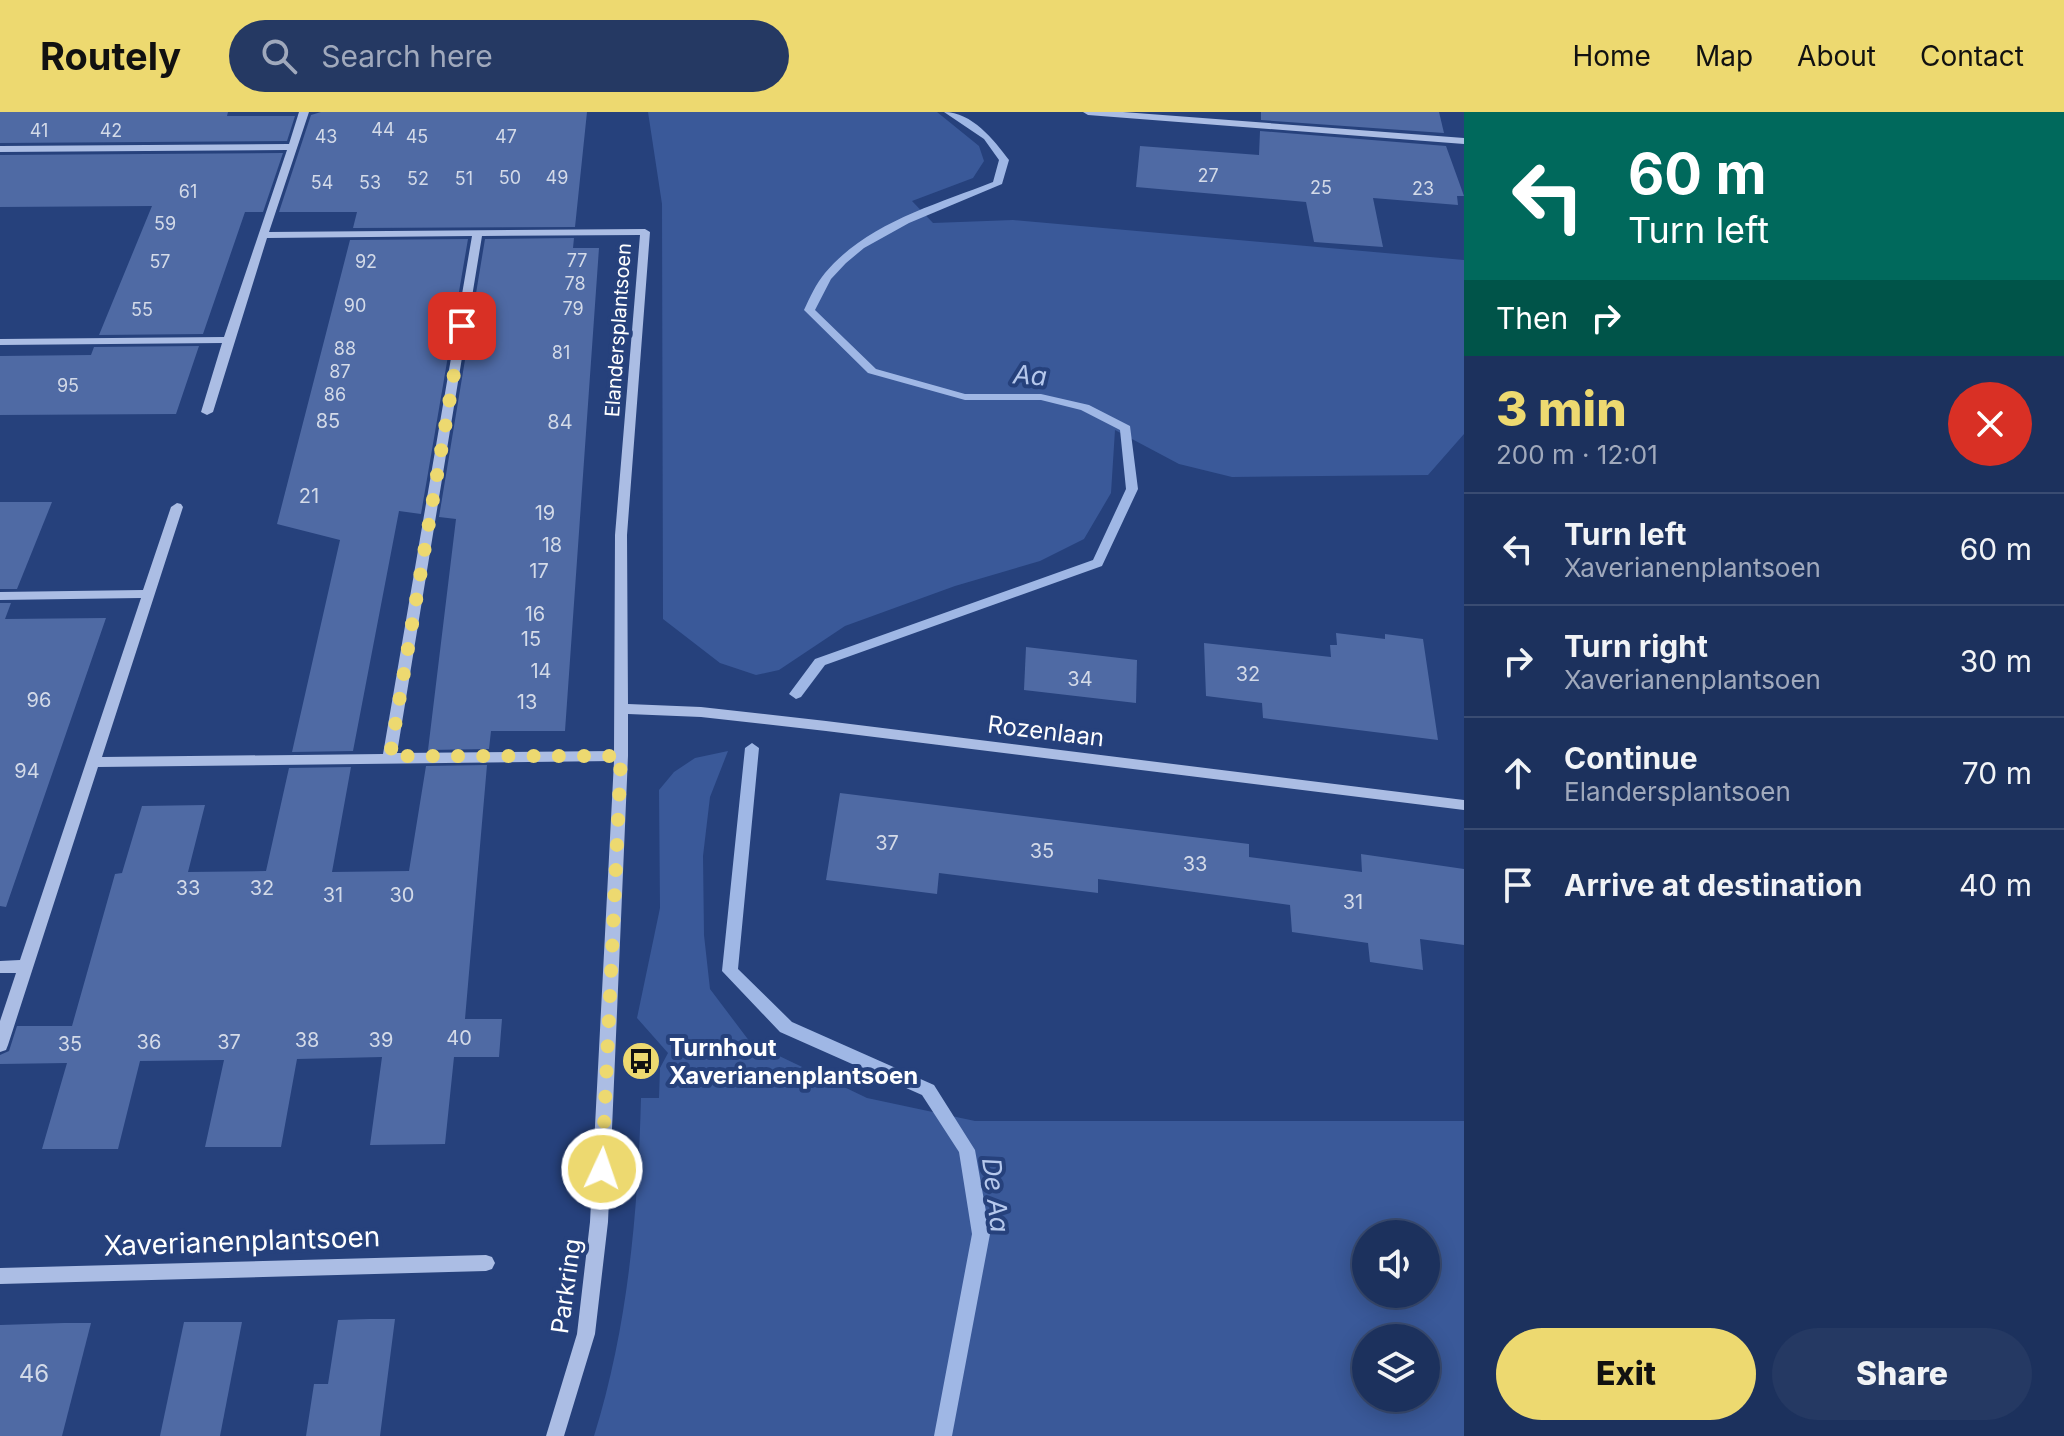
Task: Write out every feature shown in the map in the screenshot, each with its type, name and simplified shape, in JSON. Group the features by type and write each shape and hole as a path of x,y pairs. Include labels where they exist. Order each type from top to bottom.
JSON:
{"street":[{"path":"207,412 304,112"},
{"path":"1088,112 1464,141"},
{"path":"0,149 291,147"},
{"name":"Elandersplantsoen","path":"264,235 645,232 621,535 621,709"},
{"path":"390,756 477,234"},
{"path":"0,342 228,340"},
{"path":"0,1045 177,507"},
{"path":"0,596 148,594"},
{"path":"92,762 390,756 621,756 621,709"},
{"name":"Rozenlaan","path":"621,709 701,712 826,726 1464,805"},
{"name":"Parkring","path":"555,1436 586,1334 599,1222 621,756"},
{"path":"0,967 24,966"},
{"name":"Xaverianenplantsoen","path":"0,1276 486,1263"}],"shaded area":[{"path":"648,112 937,112 979,146 984,161 973,178 912,201 933,223 1013,220 1464,260 1464,434 1428,475 1232,477 1179,464 1115,430 1111,493 1084,539 1040,561 955,586 845,626 779,670 756,675 720,663 663,619 662,204"},
{"path":"728,751 710,797 703,856 704,935 710,989 750,1042 867,1098 975,1121 1464,1121 1464,1436 594,1436 615,1353 629,1269 641,1098 659,1098 660,1068 668,1053 637,1018 660,908 659,790 674,772 695,758"}],"building":[{"path":"0,112 228,112 227,116 295,116 287,141 0,143"},
{"path":"321,112 587,112 575,227 353,228 357,212 279,212 311,115"},
{"path":"1261,112 1439,112 1444,133 1261,120"},
{"path":"1260,131 1446,146 1464,196 1457,196 1458,205 1373,198 1383,247 1314,242 1306,202 1136,187 1140,146 1259,155"},
{"path":"283,153 263,212 245,212 203,334 99,335 152,206 0,207 0,155"},
{"path":"574,238 573,248 599,248 565,731 491,731 489,749 428,750 456,519 439,517 485,239"},
{"path":"468,239 421,514 399,511 353,751 292,752 340,540 277,524 350,240"},
{"path":"199,346 176,414 0,415 0,356 91,355 94,347"},
{"path":"0,502 52,502 17,589 0,589"},
{"path":"0,603 11,603 5,619 106,618 6,907 0,906"},
{"path":"1336,633 1385,639 1385,634 1423,639 1438,740 1263,718 1262,703 1206,696 1204,643 1331,657 1330,645 1337,645"},
{"path":"1026,647 1137,660 1136,703 1024,690"},
{"path":"487,765 465,1019 502,1019 499,1057 454,1057 445,1144 370,1145 382,1057 297,1059 281,1147 205,1147 224,1060 140,1061 118,1149 42,1149 67,1063 0,1064 0,1055 9,1051 17,1026 72,1026 115,874 122,873 142,806 205,805 188,872 266,871 289,768 351,767 332,872 409,871 426,766"},
{"path":"840,793 1249,844 1249,857 1362,872 1361,854 1464,869 1464,945 1420,939 1423,970 1370,962 1368,943 1292,932 1290,905 1098,879 1098,893 939,873 937,894 826,880"},
{"path":"395,1319 380,1436 306,1436 314,1384 328,1384 338,1320"},
{"path":"184,1322 242,1322 220,1436 160,1436"},
{"path":"91,1323 62,1436 0,1436 0,1325"}],"waterway":[{"name":"Aa","path":"796,694 820,662 1098,563 1132,489 1126,428 1085,407 1041,397 965,397 872,371 809,310 827,277 842,260 861,246 882,232 929,210 997,184 1004,160 987,137 949,112"},
{"name":"De Aa","path":"752,748 730,971 786,1027 928,1090 967,1150 981,1234 943,1436"}],"place":[{"name":"Turnhout Xaverianenplantsoen","path":"641,1061"}],"route":[{"path":"462,326 390,756 621,756 602,1169"}]}
